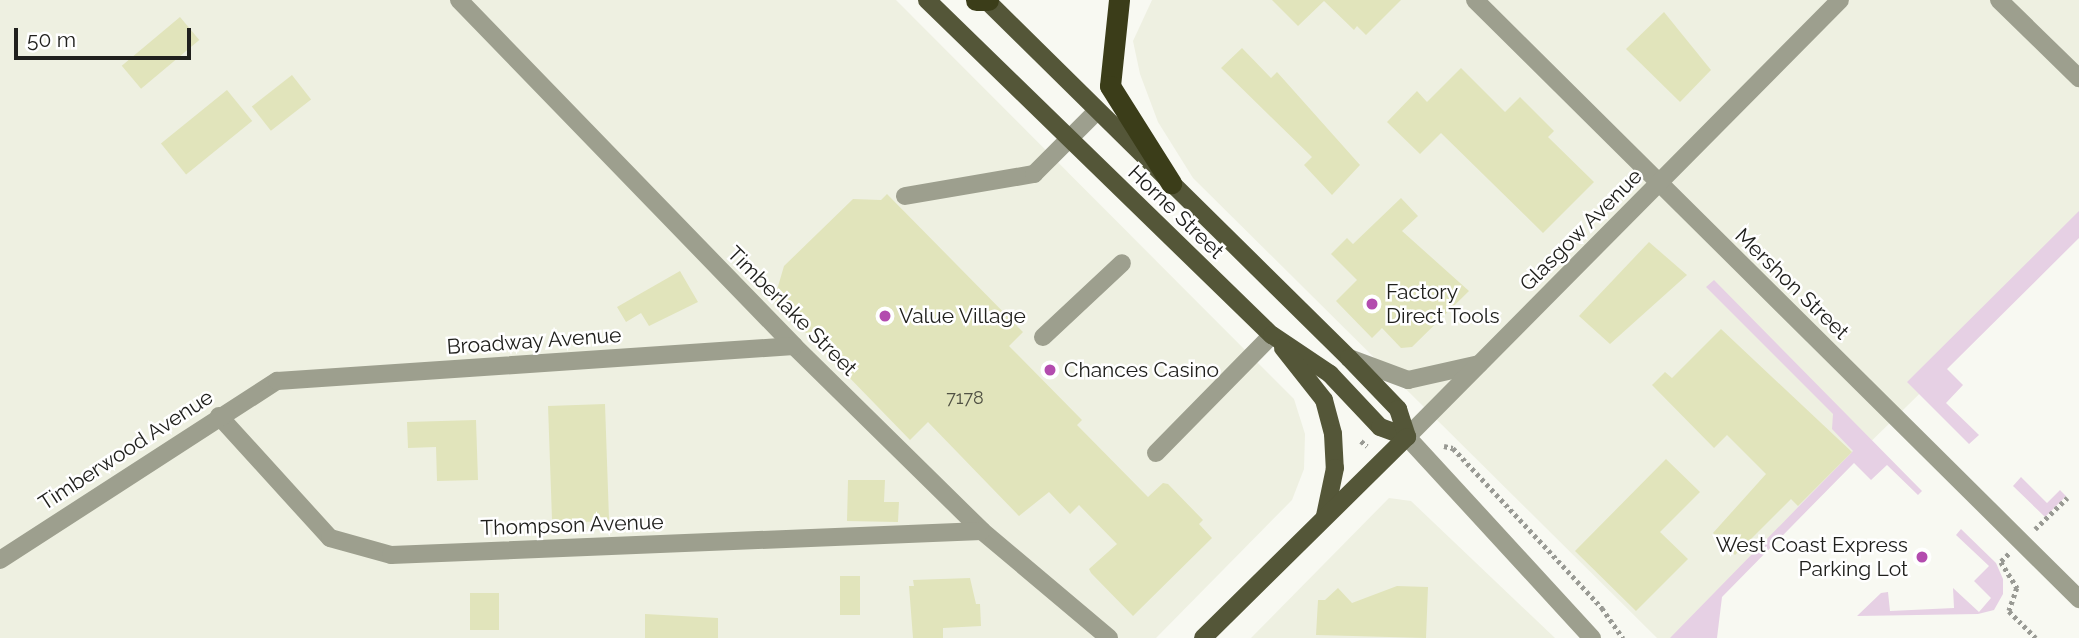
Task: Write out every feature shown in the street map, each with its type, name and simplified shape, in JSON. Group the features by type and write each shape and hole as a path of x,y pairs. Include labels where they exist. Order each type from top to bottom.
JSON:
{"highway":[{"path":"976,0 986,0"},
{"path":"1119,0 1115,8 1110,86 1171,183"}],"main road":[{"name":"Horne Street","path":"928,0 1068,141 1272,335 1330,374 1380,427 1407,437"},
{"name":"Horne Street","path":"986,0 1095,113 1171,183 1349,358 1398,409 1407,437"},
{"path":"1272,335 1324,400 1333,434 1335,468 1325,516"},
{"name":"Glasgow Avenue","path":"1203,638 1407,437"}],"street":[{"name":"Timberlake Street","path":"459,0 794,346 982,531 1109,638"},
{"name":"Mershon Street","path":"1475,0 2079,599"},
{"name":"Glasgow Avenue","path":"1407,437 1840,0"},
{"path":"1999,0 2079,78"},
{"path":"905,196 1034,174 1095,113"},
{"path":"1043,337 1122,263"},
{"path":"1156,453 1272,335"},
{"name":"Broadway Avenue","path":"277,380 794,346"},
{"path":"1349,358 1408,380 1479,364"},
{"name":"Timberwood Avenue","path":"0,560 277,380"},
{"name":"Thompson Avenue","path":"219,416 330,538 391,555 982,531"},
{"name":"Horne Street","path":"1407,437 1592,638"}],"path":[{"path":"1407,437 1453,448 1602,608 1623,638"},
{"path":"1361,441 1367,446"}],"shaded area":[{"path":"0,0 896,0 1294,399 1305,434 1304,469 1292,500 1156,638 0,638"},
{"path":"1152,0 2079,0 2079,237 1671,638 1657,638 1193,178 1158,122 1140,74 1133,41"},
{"path":"2079,211 2079,238 1947,369 1963,385 1946,403 1979,435 1969,444 1907,382"},
{"path":"1714,280 1922,491 1918,495 1887,465 1871,480 1854,463 1722,597 1717,638 1670,638 1853,451 1832,429 1833,414 1706,287"},
{"path":"2021,477 2047,503 2060,490 2066,496 2045,517 2013,486"},
{"path":"1389,498 1411,501 1555,638 1251,638"},
{"path":"1961,529 1996,563 2003,579 2003,594 1994,610 1978,614 1857,616 1881,593 1888,592 1890,611 1954,608 1953,588 1979,612 1991,598 1974,581 1989,566 1956,535"}],"building":[{"path":"1272,0 1401,0 1366,35 1357,26 1354,30 1324,1 1298,26"},
{"path":"1664,12 1711,70 1680,102 1626,49"},
{"path":"180,17 199,40 141,89 122,66"},
{"path":"1242,48 1271,78 1277,72 1360,165 1332,195 1304,165 1312,157 1221,68"},
{"path":"1461,68 1505,112 1520,97 1554,131 1548,137 1594,182 1543,233 1441,133 1420,154 1387,122 1417,91 1427,102"},
{"path":"292,75 311,99 271,131 252,106"},
{"path":"227,90 252,121 186,175 161,143"},
{"path":"887,194 1023,332 1009,346 1082,420 1077,425 1148,497 1163,483 1168,484 1203,520 1199,524 1212,538 1133,616 1089,569 1117,544 1079,505 1070,514 1049,492 1019,516 928,422 910,440 774,300 784,266 853,199 881,200"},
{"path":"1401,198 1418,216 1402,231 1469,291 1412,347 1401,348 1382,328 1372,338 1336,301 1357,280 1331,254 1347,238 1353,244"},
{"path":"1649,242 1687,275 1610,344 1579,316"},
{"path":"680,271 698,302 649,326 641,313 626,322 617,307"},
{"path":"1721,329 1852,452 1798,506 1791,499 1735,555 1713,533 1766,474 1727,435 1714,448 1652,385 1665,372 1672,378"},
{"path":"605,404 609,521 552,523 548,406"},
{"path":"476,420 478,480 437,481 436,447 408,448 407,422"},
{"path":"1666,459 1700,492 1660,532 1688,559 1636,611 1575,551"},
{"path":"848,480 885,480 884,502 899,502 898,522 847,521"},
{"path":"840,576 860,576 860,615 840,615"},
{"path":"970,578 976,604 980,604 981,626 943,628 943,638 913,638 909,586 914,586 913,580"},
{"path":"1397,586 1428,587 1426,638 1316,635 1318,600 1325,600 1338,588 1352,603"},
{"path":"470,593 499,593 499,630 470,630"},
{"path":"645,614 718,618 718,638 645,638"}],"place":[{"name":"Factory Direct Tools","path":"1372,304"},
{"name":"Value Village","path":"885,316"},
{"name":"Chances Casino","path":"1050,370"},
{"name":"West Coast Express Parking Lot","path":"1922,557"}]}
